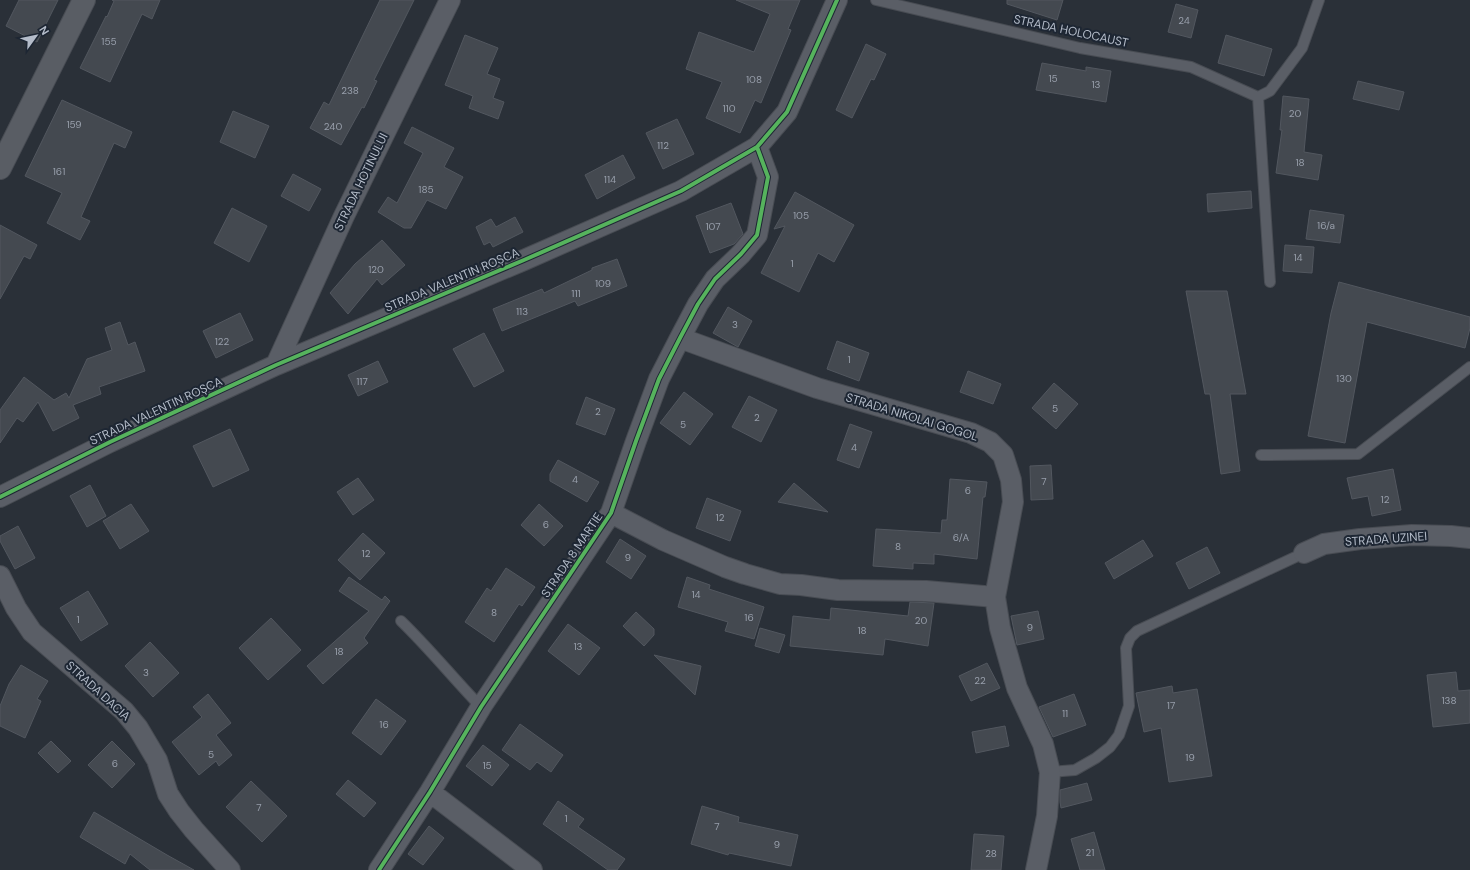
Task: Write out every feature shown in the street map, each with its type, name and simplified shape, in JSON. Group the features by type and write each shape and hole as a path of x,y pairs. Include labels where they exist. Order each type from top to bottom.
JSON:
{"main road":[{"path":"0,168 84,0"}],"street":[{"name":"STRADA HOTINULUI","path":"276,365 344,216 450,0"},
{"name":"STRADA VALENTIN ROȘCA","path":"0,497 110,442 276,365 524,260 681,191 757,148 787,112 837,0"},
{"name":"STRADA 8 MARTIE","path":"379,870 430,792 482,706 611,513 656,386 680,338 698,304 715,279 741,254 757,235 768,176 757,148"},
{"name":"STRADA NIKOLAI GOGOL","path":"680,338 817,388 971,433 990,442 1003,455 1011,480 1013,502 995,596 1000,628 1017,688 1043,744 1050,772 1047,816 1036,870"},
{"path":"611,513 663,540 725,567 780,584 838,590 926,591 995,596"},
{"name":"STRADA UZINEI","path":"1304,553 1324,544 1360,539 1412,535 1470,538"},
{"name":"STRADA DACIA","path":"0,576 16,608 32,632 124,711 138,728 157,760 168,794 194,830 230,870"},
{"path":"430,792 532,870"}],"lane":[{"name":"STRADA HOLOCAUST","path":"876,0 1080,48 1191,67 1258,97"},
{"path":"1270,282 1258,97 1270,91 1302,48 1319,0"},
{"path":"1261,455 1358,454 1470,367"},
{"path":"1050,772 1075,770 1096,758 1110,747 1119,735 1129,706 1126,648 1130,638 1137,631 1304,553"},
{"path":"401,621 426,645 461,686 482,706"}],"building":[{"path":"19,0 58,0 37,42 6,26"},
{"path":"112,0 160,0 152,19 142,14 110,82 80,68 106,16 107,17 114,1"},
{"path":"380,0 414,0 374,80 377,81 364,108 362,107 341,145 310,128 324,102 329,105"},
{"path":"736,0 800,0 788,29 791,30 761,103 755,100 740,133 706,118 722,82 686,69 699,32 754,52 770,14"},
{"path":"1007,0 1063,0 1057,20 1007,4"},
{"path":"1176,4 1198,10 1191,38 1168,32"},
{"path":"465,35 498,48 487,74 500,79 493,98 504,102 498,119 469,108 473,96 445,85"},
{"path":"1226,35 1272,49 1264,76 1218,63"},
{"path":"866,44 886,54 874,80 871,79 852,118 836,110"},
{"path":"1042,63 1086,71 1086,67 1111,71 1106,102 1036,90"},
{"path":"1358,81 1404,92 1399,110 1353,99"},
{"path":"1283,96 1309,99 1304,152 1322,155 1318,180 1276,173 1282,130 1280,130"},
{"path":"62,100 132,132 125,148 114,143 81,217 90,221 80,240 47,223 62,193 25,176"},
{"path":"233,111 269,126 255,158 220,142"},
{"path":"677,119 694,154 663,169 646,133"},
{"path":"412,127 454,148 444,167 463,177 446,209 427,200 411,228 404,228 378,212 388,197 397,203 423,153 404,143"},
{"path":"623,155 635,178 597,199 585,175"},
{"path":"293,174 321,189 309,211 281,196"},
{"path":"1251,191 1252,208 1208,212 1207,194"},
{"path":"795,192 854,225 834,262 818,253 799,292 761,273 785,226 774,229"},
{"path":"731,203 743,234 734,244 710,253 696,216"},
{"path":"232,208 267,226 249,262 214,243"},
{"path":"1310,210 1344,215 1340,243 1306,239"},
{"path":"515,217 523,232 493,247 490,242 484,245 476,227 491,219 496,227"},
{"path":"0,225 37,245 30,259 24,256 0,299"},
{"path":"382,240 405,265 382,285 377,279 348,314 330,293 355,264"},
{"path":"1285,245 1314,247 1312,273 1283,271"},
{"path":"617,259 627,286 578,306 575,301 502,331 493,309 542,289 544,293 592,270 592,268"},
{"path":"1339,282 1470,317 1470,328 1465,348 1367,322 1345,443 1308,436 1331,313"},
{"path":"1186,291 1227,291 1246,394 1230,394 1240,471 1221,474 1210,394 1205,394"},
{"path":"728,307 752,321 738,347 713,333"},
{"path":"240,313 253,340 216,358 203,331"},
{"path":"120,322 128,345 135,342 145,371 99,387 101,394 73,405 79,418 53,431 38,402 23,422 17,418 0,443 0,410 24,377 54,400 66,393 69,398 87,359 112,350 105,328"},
{"path":"484,333 504,371 474,387 453,349"},
{"path":"837,341 869,353 859,381 827,369"},
{"path":"378,361 388,382 358,396 348,375"},
{"path":"968,371 1001,384 993,404 960,392"},
{"path":"1054,383 1078,404 1056,429 1032,408"},
{"path":"684,392 713,414 690,445 660,423"},
{"path":"749,396 777,410 761,442 732,427"},
{"path":"586,397 615,409 605,435 576,424"},
{"path":"850,424 872,432 859,468 837,460"},
{"path":"230,429 249,470 213,487 193,446"},
{"path":"558,460 599,482 587,502 550,481 550,474"},
{"path":"1051,465 1053,499 1031,500 1030,466"},
{"path":"1393,469 1401,510 1372,516 1368,496 1352,499 1347,478"},
{"path":"358,478 374,500 353,515 337,492"},
{"path":"950,479 987,482 985,497 983,497 977,559 934,554 934,564 913,563 913,569 873,566 876,529 941,533 942,520 947,520"},
{"path":"794,483 828,512 778,502"},
{"path":"90,485 106,516 87,527 70,496"},
{"path":"707,498 741,511 730,541 696,528"},
{"path":"131,504 149,531 120,549 103,521"},
{"path":"539,504 563,526 544,546 521,525"},
{"path":"18,526 35,558 15,569 0,541 0,536"},
{"path":"363,533 385,553 360,580 338,560"},
{"path":"620,539 646,556 631,579 606,562"},
{"path":"1143,540 1153,556 1114,579 1105,563"},
{"path":"1207,547 1220,573 1189,589 1176,563"},
{"path":"506,568 535,587 522,606 519,604 494,642 465,622 487,588 491,591"},
{"path":"349,577 382,600 385,596 390,601 364,638 368,643 323,684 307,666 369,611 339,591"},
{"path":"687,577 710,585 709,589 764,607 754,639 725,631 728,622 678,607"},
{"path":"88,591 108,624 81,641 60,608"},
{"path":"910,602 934,603 928,646 885,639 883,655 790,646 793,616 830,620 831,608 908,616"},
{"path":"1038,611 1044,639 1017,645 1011,616"},
{"path":"636,612 654,629 654,635 644,646 623,626"},
{"path":"271,618 301,650 268,680 239,648"},
{"path":"568,624 600,648 579,675 548,651"},
{"path":"760,628 785,635 779,653 755,646"},
{"path":"150,642 179,673 153,697 125,666"},
{"path":"654,655 701,666 695,695"},
{"path":"987,663 1000,688 971,701 959,676"},
{"path":"21,665 48,681 37,699 41,701 25,738 0,726 0,706 9,684"},
{"path":"1456,672 1458,691 1470,690 1470,723 1433,727 1427,675"},
{"path":"1172,686 1173,693 1197,689 1212,776 1169,782 1161,728 1144,732 1136,693"},
{"path":"208,694 231,723 216,735 232,755 219,766 216,761 199,775 172,742 202,717 193,707"},
{"path":"1074,694 1086,725 1053,737 1039,707"},
{"path":"376,699 406,721 381,755 352,733"},
{"path":"520,724 563,755 551,772 537,762 530,770 502,750"},
{"path":"1005,726 1009,746 976,753 972,732"},
{"path":"51,741 71,761 58,773 38,753"},
{"path":"112,741 135,764 112,788 88,765"},
{"path":"483,745 509,765 492,786 466,766"},
{"path":"348,780 376,803 364,817 336,794"},
{"path":"251,781 287,816 262,842 226,807"},
{"path":"1087,783 1092,800 1061,808 1060,790"},
{"path":"558,801 584,819 578,827 625,859 617,870 608,870 543,824"},
{"path":"702,806 739,817 738,822 798,835 791,866 729,853 728,855 691,844"},
{"path":"94,812 194,870 150,870 130,854 125,864 80,837"},
{"path":"429,826 444,838 423,865 408,854"},
{"path":"1094,832 1105,870 1080,870 1071,839"},
{"path":"974,834 1004,836 1001,870 971,870"}],"cycle path":[{"path":"0,497 110,442 276,365 524,260 681,191 757,147 787,112 837,0"},
{"path":"379,870 430,792 481,707 611,513 659,379 680,338 698,304 715,279 741,254 757,235 768,177 757,147"}]}
